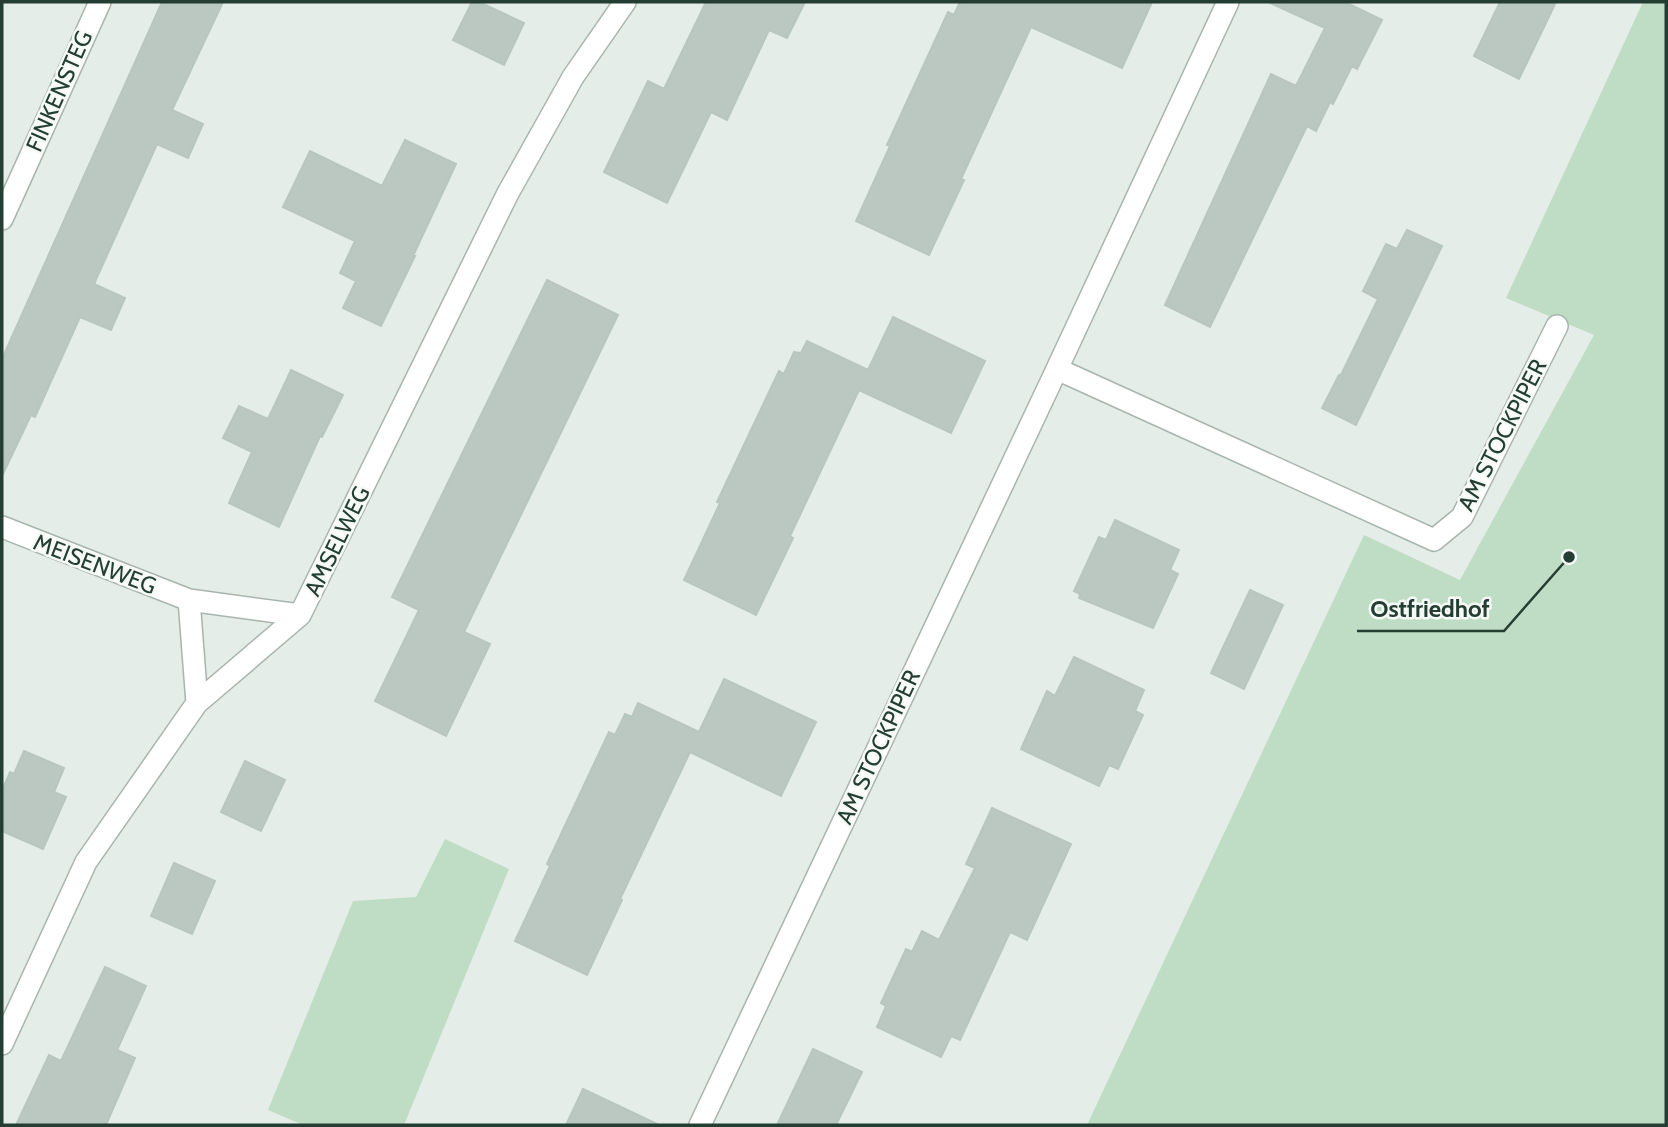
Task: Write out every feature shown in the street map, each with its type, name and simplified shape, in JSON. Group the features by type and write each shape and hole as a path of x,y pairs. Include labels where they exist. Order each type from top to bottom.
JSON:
{"street":[{"name":"FINKENSTEG","path":"2,219 100,2"},
{"name":"AMSELWEG","path":"2,1044 86,862 197,703 300,615 508,193 573,77 625,2"},
{"name":"AM STOCKPIPER","path":"700,1125 1228,2"},
{"name":"AM STOCKPIPER","path":"1057,369 1433,540 1462,517 1557,326"},
{"name":"MEISENWEG","path":"2,527 189,600 300,615"},
{"path":"189,600 197,703"}],"green space":[{"path":"1643,2 1666,2 1666,1125 1087,1125 1364,535 1460,580 1594,335 1506,298"},
{"path":"445,839 509,869 404,1125 303,1125 268,1110 353,901 416,897"}],"building":[{"path":"162,2 223,2 172,110 203,124 188,158 157,144 94,284 125,298 111,330 80,317 35,417 31,415 2,476 2,359"},
{"path":"472,2 479,2 524,23 504,65 453,40"},
{"path":"706,2 805,2 787,38 769,30 727,120 711,112 667,203 604,172 648,81 664,89"},
{"path":"960,2 1152,2 1122,68 1031,27 929,255 856,221 890,146 887,145 948,12 954,15"},
{"path":"1268,2 1345,2 1382,20 1357,69 1352,66 1316,131 1307,126 1210,327 1165,305 1271,74 1296,86 1325,28"},
{"path":"1500,2 1556,2 1519,79 1474,56"},
{"path":"405,140 456,164 381,326 343,308 356,281 340,273 355,241 283,207 310,151 382,186"},
{"path":"1407,230 1442,246 1356,425 1322,408 1378,299 1363,291 1386,244 1397,249"},
{"path":"547,280 618,315 464,632 490,644 446,736 375,701 419,610 392,597"},
{"path":"893,317 985,361 951,433 859,390 756,615 684,580 720,503 717,502 779,371 784,374 794,352 801,353 807,341 868,370"},
{"path":"291,370 343,395 322,437 320,436 279,527 229,503 252,452 223,438 239,406 268,419"},
{"path":"1115,520 1179,550 1170,570 1178,574 1153,628 1079,598 1080,594 1074,591 1099,537 1106,540"},
{"path":"1250,590 1283,605 1244,689 1211,673"},
{"path":"1074,657 1144,690 1135,711 1143,715 1118,769 1109,765 1099,786 1021,749 1047,691 1055,696"},
{"path":"724,679 816,722 781,796 690,752 587,975 515,941 550,866 547,864 609,732 615,735 625,714 632,717 638,703 699,732"},
{"path":"24,751 64,768 54,792 66,797 43,849 2,831 2,791 10,772 14,774"},
{"path":"245,761 285,780 261,831 221,812"},
{"path":"992,808 1071,844 1027,940 1010,932 960,1040 951,1036 941,1057 877,1027 886,1006 881,1003 906,949 912,952 922,931 939,940 975,868 966,864"},
{"path":"174,863 215,881 192,934 151,916"},
{"path":"105,967 146,986 117,1050 135,1058 106,1125 16,1125 49,1055 61,1061"},
{"path":"813,1049 862,1072 836,1125 777,1125"},
{"path":"583,1089 659,1125 566,1125"}],"place":[{"name":"Ostfriedhof","path":"1569,557"}]}
